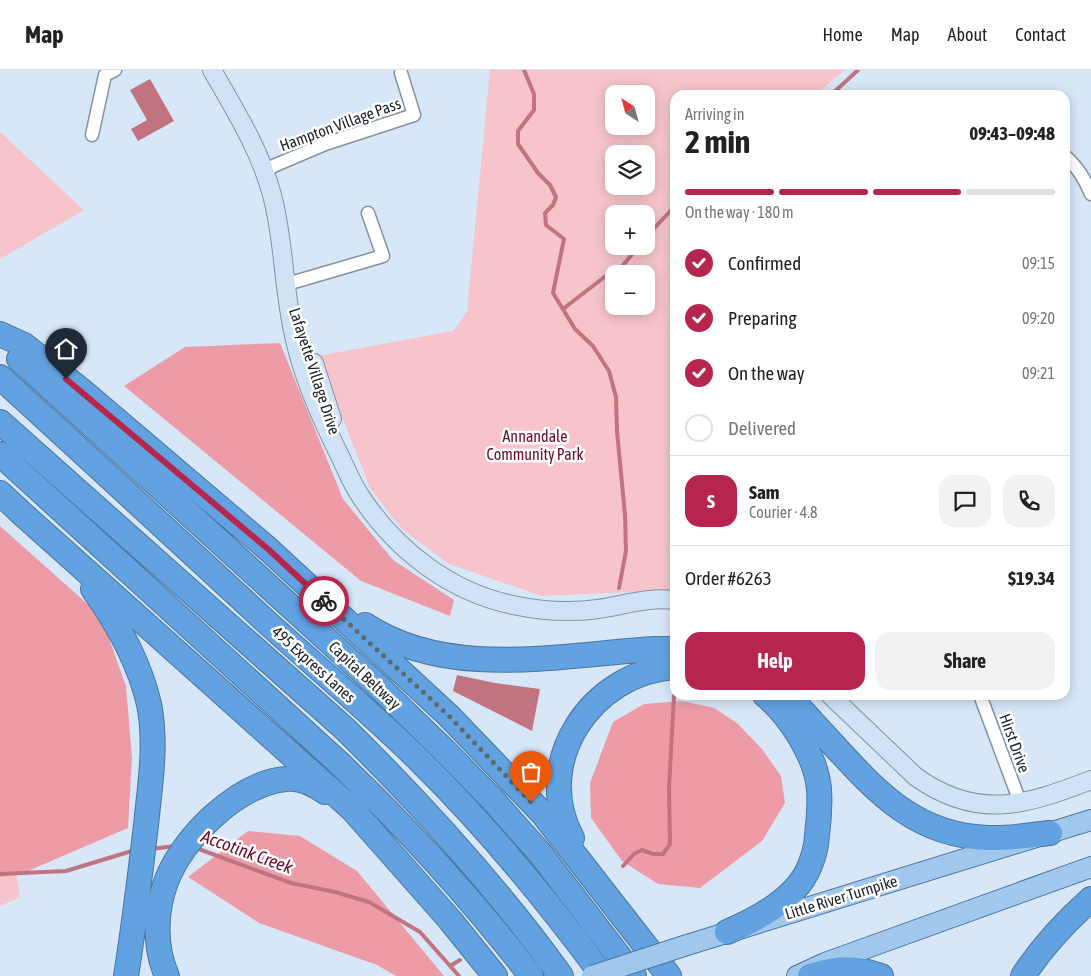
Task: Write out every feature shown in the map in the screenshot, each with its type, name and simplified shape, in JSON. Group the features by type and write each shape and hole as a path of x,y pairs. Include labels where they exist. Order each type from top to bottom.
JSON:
{"highway":[{"path":"0,334 24,346 81,390 268,549 409,678 478,745 543,814 669,976"},
{"name":"Capital Beltway","path":"0,342 379,687 446,751 539,852 634,976"},
{"name":"495 Express Lanes","path":"0,377 422,762 500,846 567,927 603,976"},
{"name":"495 Express Lanes","path":"0,422 345,729 393,776 474,865 562,976"},
{"path":"0,454 386,807 470,900 531,976"},
{"path":"0,493 84,576 110,613 134,658 148,704 152,728 153,766 150,786 146,921 159,945 163,968 167,976"},
{"path":"18,510 318,777 377,834 495,976"},
{"path":"290,571 368,627 394,641 430,653 464,659 495,660 670,649"},
{"path":"602,889 567,828 560,810 557,792 560,771 568,744 580,720 594,702 617,685 642,674 670,668"},
{"path":"727,932 752,921 795,889 810,866 816,844 819,816 819,787 810,758 796,731 778,706 771,700"},
{"path":"791,700 880,793 902,811 920,822 967,837 991,838 1050,833"},
{"path":"126,976 146,921 176,860 198,831 226,806 248,792 267,783 287,778 304,780 335,798 377,834"},
{"path":"1023,976 1059,929 1091,899"},
{"path":"810,976 832,969 855,969 881,976"}],"main road":[{"name":"Little River Turnpike","path":"592,976 727,932 1091,820"},
{"path":"797,976 825,963 1091,867"}],"street":[{"path":"92,135 105,76 115,70"},
{"name":"Lafayette Village Drive","path":"212,70 250,139 264,170 277,216 290,314 296,344 314,401 360,496 376,520 416,559 462,588 503,603 540,610 570,611 598,609 641,600 670,600"},
{"name":"Hampton Village Pass","path":"264,170 326,144 414,115 401,73"},
{"path":"1070,160 1083,176 1091,194"},
{"path":"287,284 382,256 368,213"},
{"path":"835,700 916,777 952,798 992,805 1020,802 1040,798 1091,780"},
{"name":"Hirst Drive","path":"982,700 1020,802"}],"green space":[{"name":"Annandale Community Park","path":"490,70 845,70 821,90 670,90 670,590 542,596 449,564 402,529 370,488 318,356 453,331 467,312"},
{"path":"0,132 84,210 0,259"},
{"path":"0,781 20,897 0,906"}],"shaded area":[{"path":"150,79 174,121 138,141 131,129 147,120 130,90"},
{"path":"280,343 343,499 393,560 454,600 450,616 361,581 124,386 185,347"},
{"path":"0,526 101,616 126,686 132,758 128,828 21,874 0,877"},
{"path":"457,675 495,683 540,689 532,731 453,691"},
{"path":"682,701 714,708 737,723 762,749 781,776 785,803 762,841 700,888 658,884 622,861 591,818 590,783 613,722 644,704"},
{"path":"248,831 300,836 357,871 444,976 396,976 377,965 259,923 188,877"}],"waterway":[{"path":"524,70 534,94 534,110 518,131 518,144 538,173 550,185 556,197 553,205 545,213 546,225 564,239 553,293 575,329 593,346 609,371 616,397 626,551 619,588"},
{"path":"836,90 858,70"},
{"path":"655,227 670,211"},
{"path":"563,309 607,275 619,270 632,255"},
{"path":"623,866 634,854 642,850 653,854 663,854 670,844 669,788 674,700"},
{"name":"Accotink Creek","path":"152,849 174,846"},
{"name":"Accotink Creek","path":"196,848 291,883 335,892 369,902 420,932 459,976"},
{"name":"Accotink Creek","path":"0,874 66,871 135,850"},
{"path":"450,966 460,960"}],"way so far":[{"path":"324,601 448,715 531,802"}],"route":[{"path":"66,379 268,549 324,601"}]}
